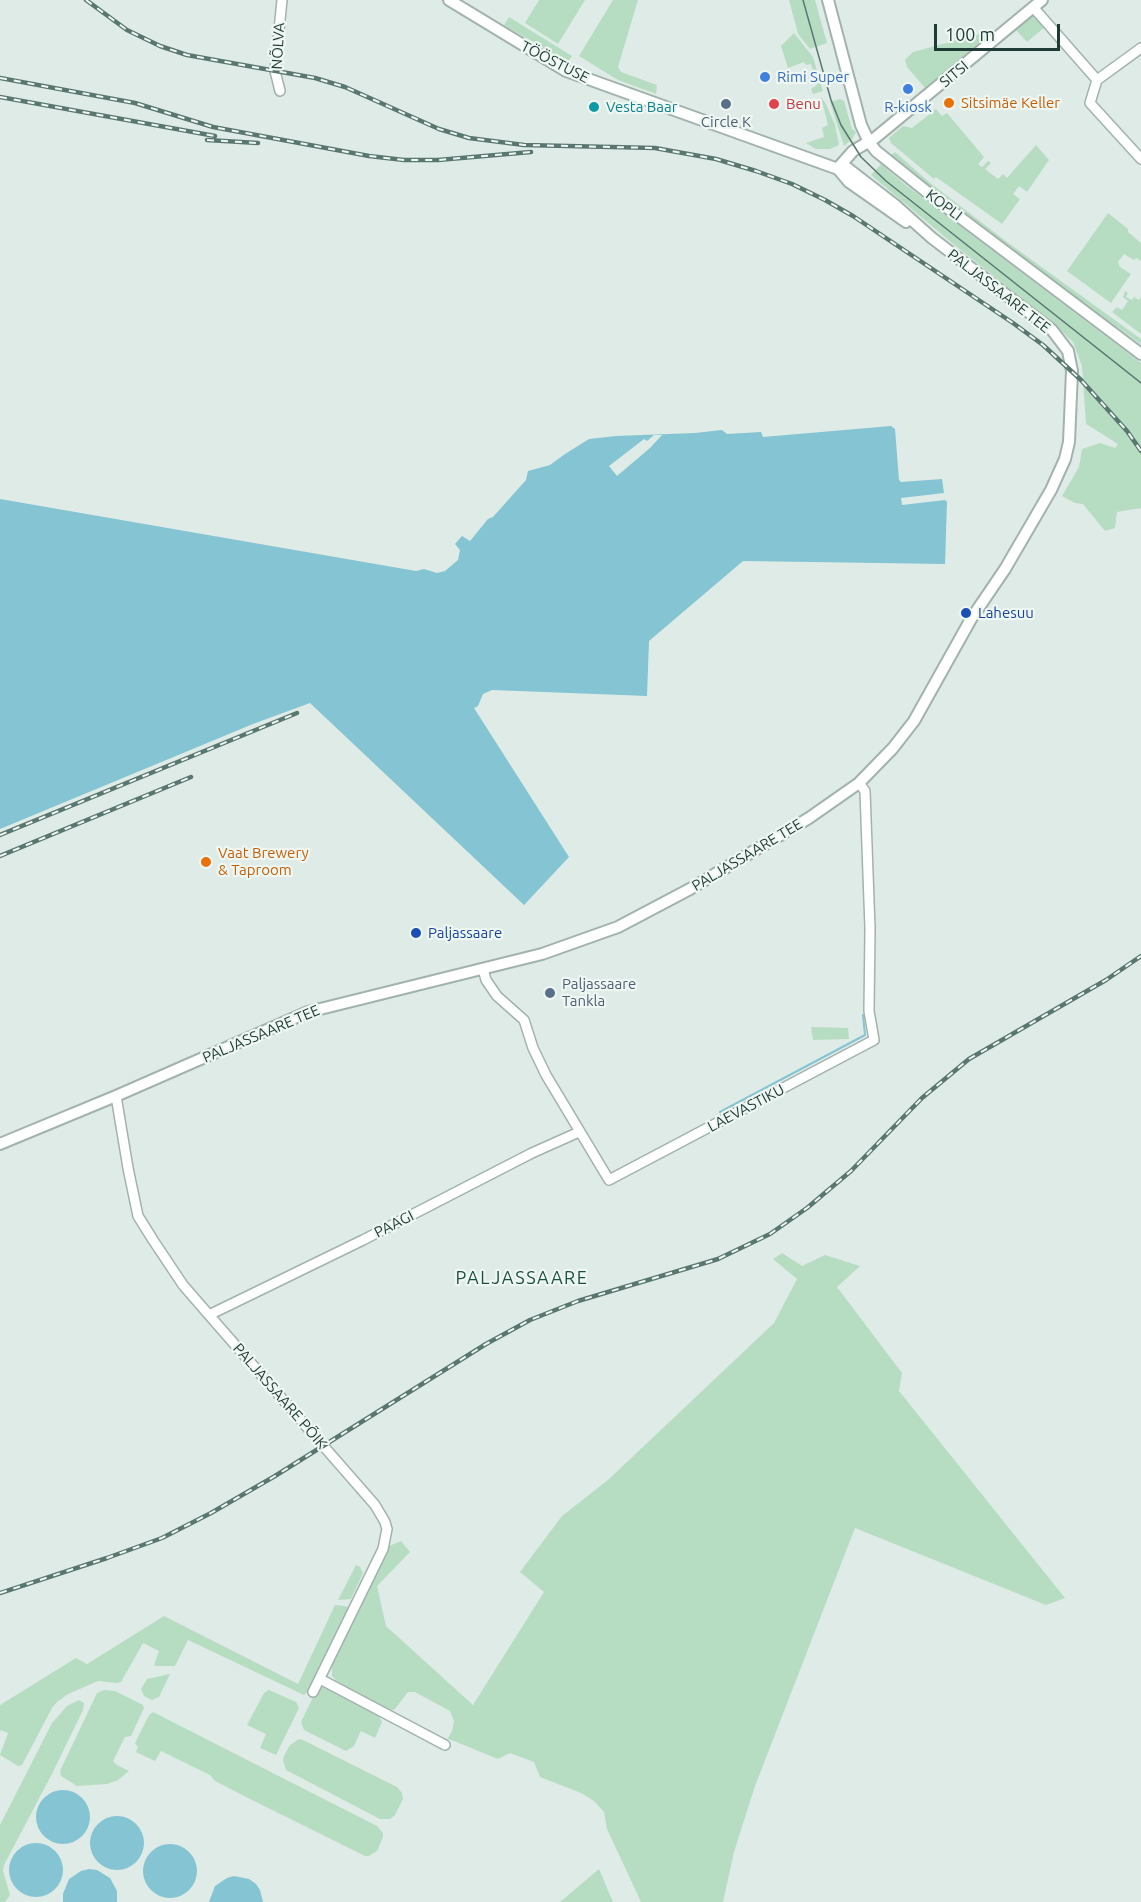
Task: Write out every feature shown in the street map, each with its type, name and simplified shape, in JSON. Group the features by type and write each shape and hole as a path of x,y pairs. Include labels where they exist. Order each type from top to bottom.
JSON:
{"street":[{"name":"NÕLVA","path":"280,91 275,71 282,0"},
{"name":"TÖÖSTUSE","path":"449,0 566,71 840,166"},
{"name":"KOPLI","path":"828,0 861,126 876,151 913,182 1141,354"},
{"name":"SITSI","path":"840,166 855,149 869,142 920,102 1037,4"},
{"path":"1037,4 1097,80"},
{"path":"1141,48 1097,80 1090,103 1141,159"},
{"name":"PALJASSAARE TEE","path":"0,1144 308,1012 542,954 618,927 690,889 800,824 859,783 893,748 914,721 971,619 1005,569 1051,490 1065,459 1069,442 1072,370 1068,351 1052,330 932,238 895,205 840,166"},
{"name":"LAEVASTIKU","path":"483,969 486,980 497,996 524,1020 533,1048 546,1075 609,1180 874,1040 869,1011 870,928 866,791 859,783"},
{"name":"PALJASSAARE PÕIK","path":"116,1096 138,1216 183,1285 375,1505 385,1522 387,1529 383,1549 313,1692"},
{"name":"PAAGI","path":"209,1315 579,1132"},
{"path":"320,1679 445,1745"}],"green space":[{"path":"539,0 585,0 558,44 525,23"},
{"path":"613,0 638,0 618,67 621,72 657,85 656,94 618,80 579,56"},
{"path":"789,0 815,0 827,43 810,49 798,34"},
{"path":"1035,14 1045,27 1027,42 1016,30"},
{"path":"509,17 572,56 568,62 504,25"},
{"path":"794,33 813,57 823,91 813,94 811,89 817,85 811,64 806,65 804,62 788,68 781,46"},
{"path":"983,33 987,36 925,88 907,67 905,60 913,52"},
{"path":"821,97 835,125 839,145 830,149 816,149 806,143 824,137 822,128 828,125"},
{"path":"840,99 844,101 852,129 856,132 844,146 830,102"},
{"path":"936,109 942,116 947,113 984,157 978,164 982,167 988,161 991,163 985,169 998,179 1003,174 1007,178 1036,145 1049,160 1027,192 1019,186 1013,194 1020,199 1002,224 936,177 934,179 891,143 889,138 903,126 912,128"},
{"path":"895,152 929,182 1007,242 1141,339 1141,344 1004,246 891,155"},
{"path":"881,164 1141,363 1141,508 1117,512 1115,528 1105,531 1083,504 1075,503 1062,496 1079,467 1082,449 1100,443 1115,448 1118,444 1086,424 1082,366 1073,342 1052,322 871,175"},
{"path":"1108,213 1141,243 1141,261 1124,254 1118,262 1120,267 1131,274 1111,303 1067,271"},
{"path":"1125,291 1128,293 1126,297 1132,300 1134,297 1139,300 1141,297 1141,334 1112,312 1117,307 1122,310 1128,301 1123,297"},
{"path":"811,1027 848,1028 849,1039 813,1040"},
{"path":"782,1253 802,1266 825,1255 860,1266 837,1287 902,1373 899,1391 1065,1598 1046,1605 855,1528 755,1786 734,1852 723,1902 641,1902 607,1829 604,1812 594,1801 581,1793 540,1777 534,1762 510,1753 498,1759 447,1740 454,1721 450,1711 415,1692 408,1692 394,1710 344,1689 332,1676 332,1664 389,1546 401,1541 410,1552 377,1586 386,1626 473,1705 544,1592 520,1572 562,1516 608,1480 774,1323 797,1279 773,1259"},
{"path":"356,1565 363,1573 351,1599 338,1600"},
{"path":"335,1605 350,1608 309,1690 304,1695 188,1640 175,1666 156,1666 154,1665 159,1651 143,1643 121,1682 98,1681 68,1694 57,1702 22,1765 18,1766 0,1755 8,1733 1,1730 0,1732 0,1705 76,1658 87,1664 164,1616 298,1684"},
{"path":"170,1674 159,1697 152,1700 144,1696 141,1689 147,1679"},
{"path":"323,1687 378,1715 382,1722 375,1738 361,1731 354,1746 346,1751 304,1730 301,1722 317,1689"},
{"path":"104,1690 115,1691 143,1705 144,1708 131,1736 125,1737 113,1761 129,1771 118,1780 107,1784 77,1786 61,1776 60,1771 97,1693"},
{"path":"269,1690 296,1702 299,1708 276,1755 260,1748 266,1734 247,1725 264,1693"},
{"path":"79,1700 84,1703 83,1710 4,1865 3,1871 10,1895 5,1902 0,1902 0,1825 52,1723 67,1706"},
{"path":"153,1712 377,1826 383,1833 383,1837 377,1851 365,1856 215,1781 210,1775 161,1751 155,1761 136,1752 138,1747 135,1743 149,1715"},
{"path":"299,1739 397,1787 403,1799 395,1815 390,1819 380,1819 286,1770 284,1756 290,1745"},
{"path":"599,1869 613,1902 560,1902"}],"water":[{"path":"891,426 895,429 899,480 901,482 942,479 944,493 901,498 902,505 945,500 947,502 945,564 743,561 649,641 647,696 492,690 483,694 478,706 474,708 569,857 524,905 310,703 253,724 0,829 0,499 437,573 445,571 458,560 460,550 455,544 462,536 470,541 526,480 528,471 550,465 589,439 722,430 727,434 761,432 763,437"},
{"path":"58,1790 68,1790 78,1794 86,1802 90,1817 86,1832 78,1840 68,1844 58,1844 48,1840 40,1832 36,1822 36,1812 40,1802 48,1794"},
{"path":"112,1816 122,1816 132,1820 140,1828 144,1843 140,1858 132,1866 122,1870 112,1870 102,1866 94,1858 90,1848 90,1838 94,1828 102,1820"},
{"path":"31,1843 41,1843 51,1847 59,1855 63,1870 59,1885 51,1893 41,1897 31,1897 21,1893 13,1885 9,1875 9,1865 13,1855 21,1847"},
{"path":"165,1844 175,1844 185,1848 193,1856 197,1871 193,1886 185,1894 175,1898 165,1898 155,1894 147,1886 143,1876 143,1866 147,1856 155,1848"},
{"path":"89,1869 97,1870 110,1878 117,1891 117,1902 63,1902 63,1894 69,1879"},
{"path":"234,1876 249,1879 256,1884 263,1902 209,1902 215,1886"}],"pier":[{"path":"654,435 662,435 617,476 609,466 644,439 647,441"}],"waterway":[{"path":"720,1112 865,1035 863,1015"}],"tram line":[{"path":"803,0 831,100 841,125 861,157 886,181 1141,383"}],"railway":[{"path":"86,0 127,30 160,46 187,55 315,78 345,87 439,129 469,138 524,145 655,148 716,159 792,184 853,216 1043,345 1081,380 1127,431 1141,451"},
{"path":"0,78 135,103 213,127 369,156 404,160 438,160 531,152"},
{"path":"0,97 215,136"},
{"path":"207,140 258,143"},
{"path":"0,835 297,713"},
{"path":"0,856 191,777"},
{"path":"0,1593 162,1538 211,1513 275,1476 486,1344 530,1320 578,1301 718,1259 770,1234 807,1208 851,1171 922,1098 969,1059 1106,980 1141,956"}],"place":[{"name":"Rimi Super","path":"765,77"},
{"name":"R-kiosk","path":"908,89"},
{"name":"Sitsimäe Keller","path":"949,103"},
{"name":"Circle K","path":"726,104"},
{"name":"Benu","path":"774,104"},
{"name":"Vesta Baar","path":"594,107"},
{"name":"Lahesuu","path":"966,613"},
{"name":"Vaat Brewery & Taproom","path":"206,862"},
{"name":"Paljassaare","path":"416,933"},
{"name":"Paljassaare Tankla","path":"550,993"}],"district":[{"name":"PALJASSAARE","path":"522,1278"}]}
